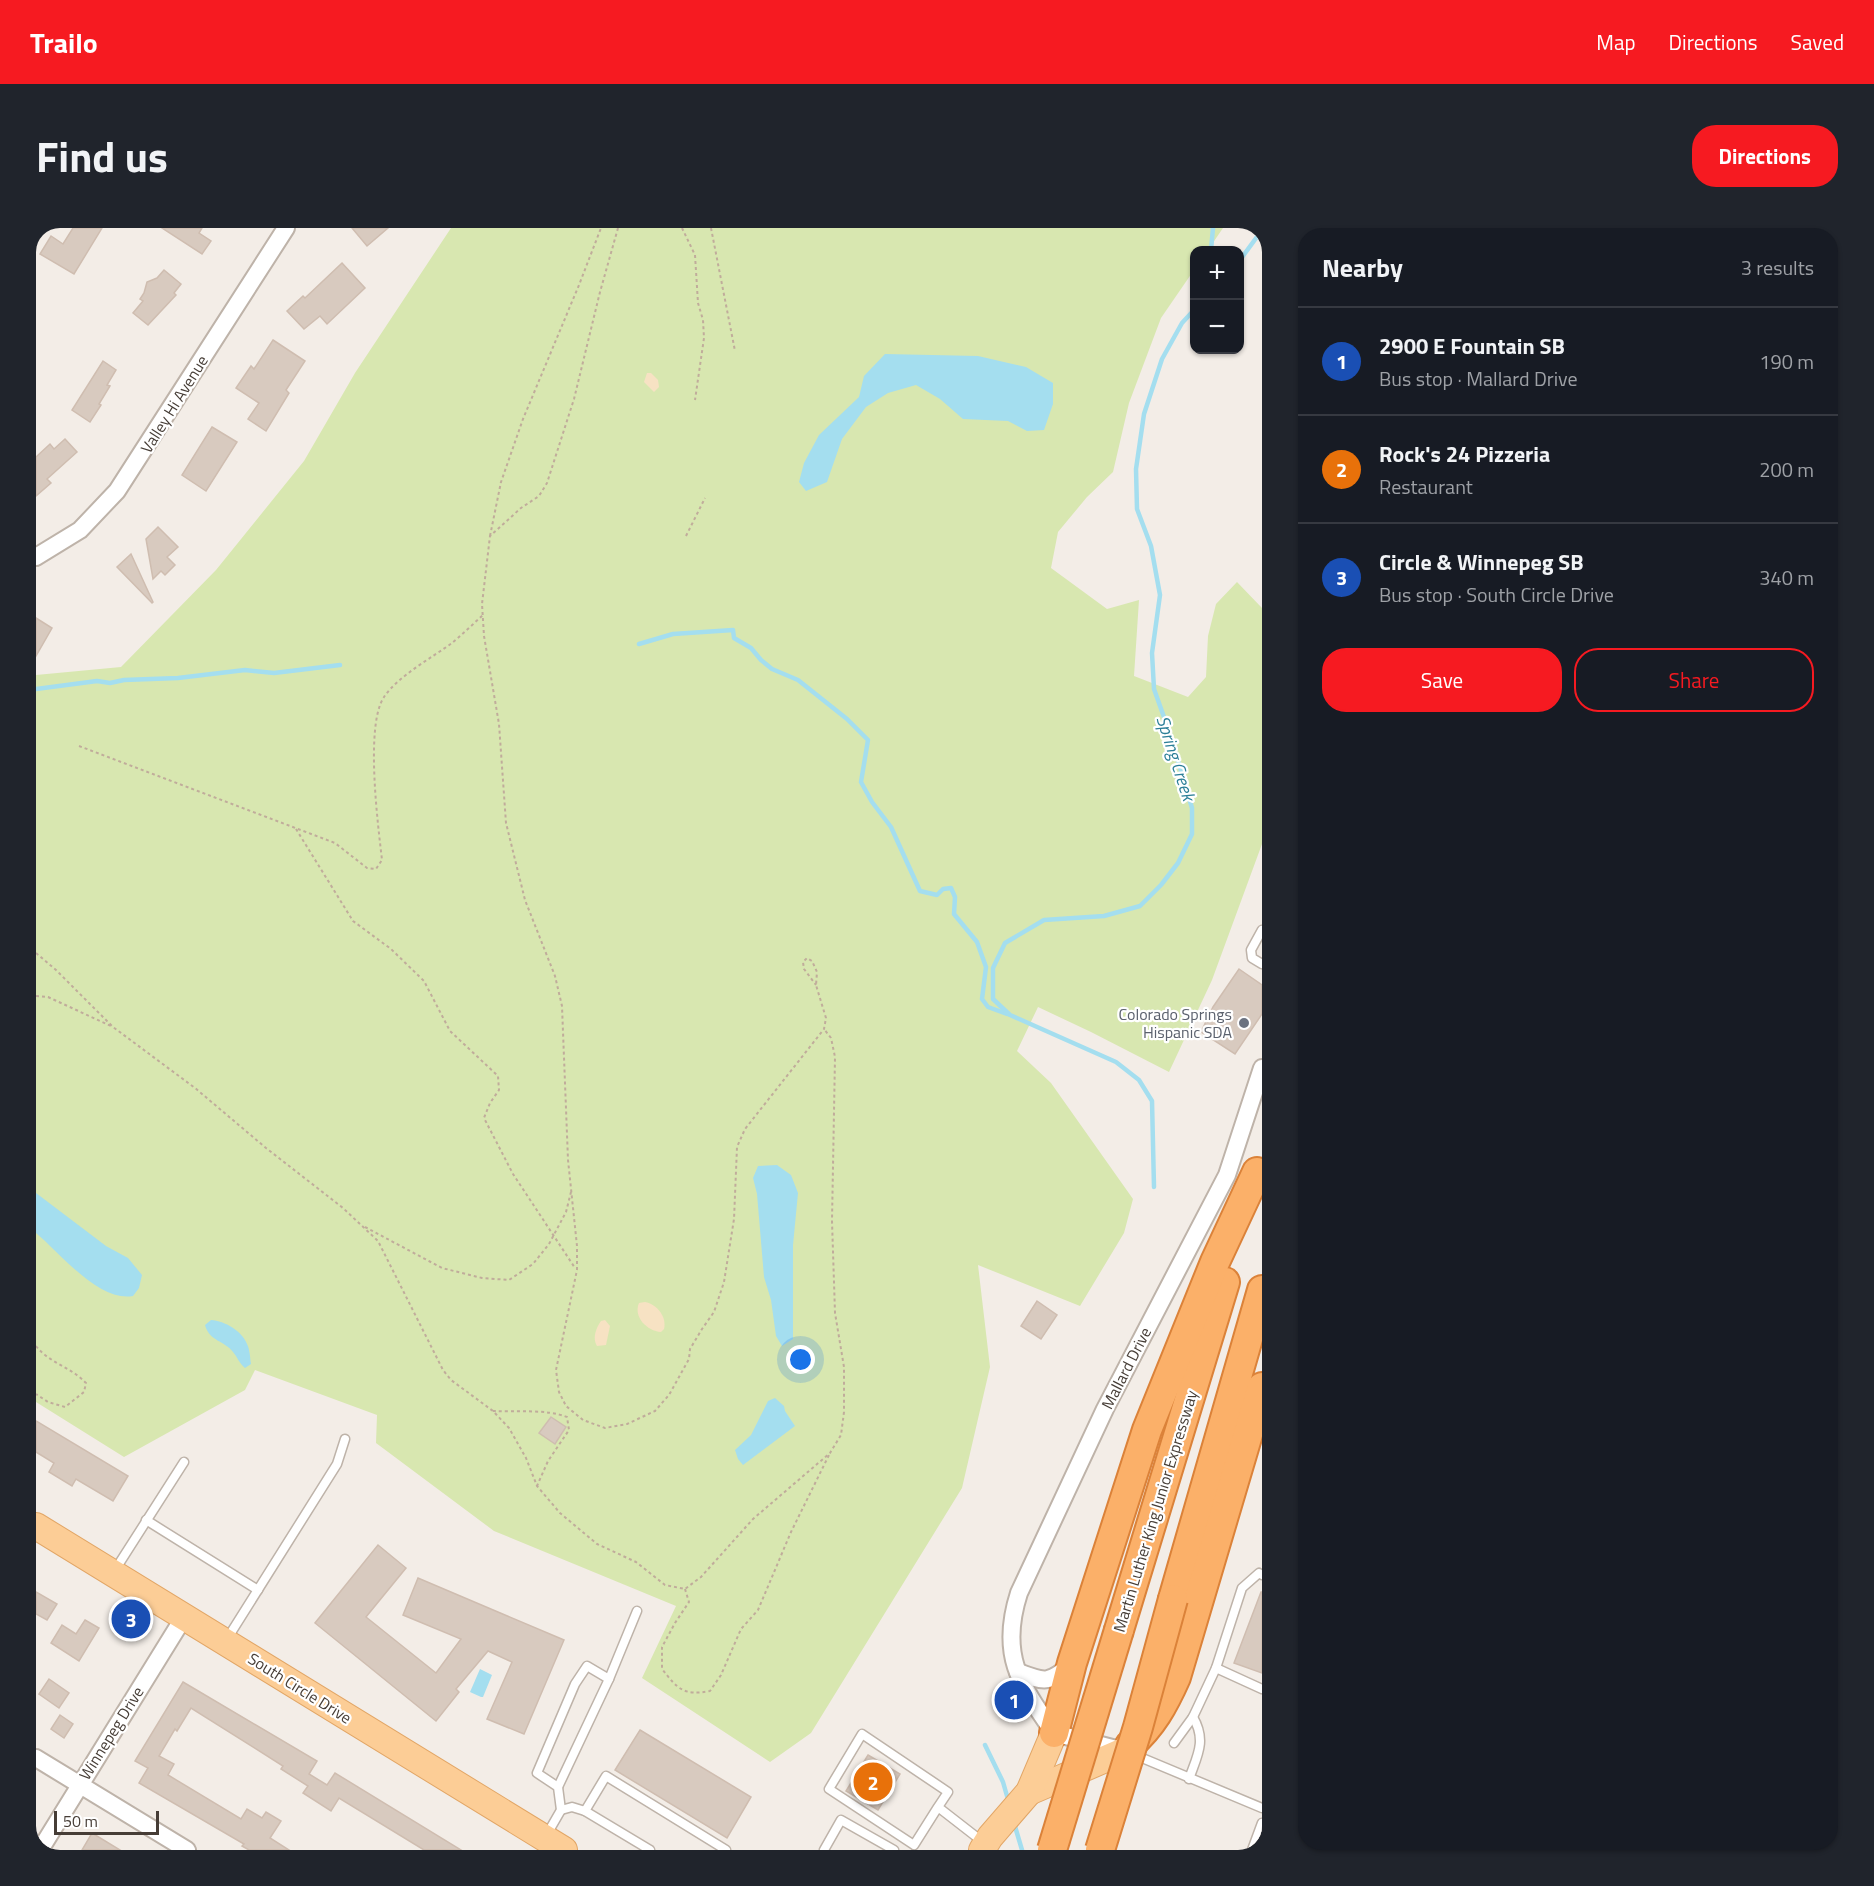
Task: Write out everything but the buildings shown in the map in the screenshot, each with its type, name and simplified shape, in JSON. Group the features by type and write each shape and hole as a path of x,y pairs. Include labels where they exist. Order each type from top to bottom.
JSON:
{"highway":[{"name":"Martin Luther King Junior Expressway","path":"1052,1850 1259,1163"},
{"path":"1066,1736 1072,1663 1147,1430 1215,1262 1259,1163"},
{"path":"1100,1850 1138,1728 1262,1290"},
{"path":"1124,1751 1144,1734 1163,1706 1176,1677 1262,1387"}],"main road":[{"name":"South Circle Drive","path":"36,1526 555,1844"},
{"path":"986,1844 1037,1788 1066,1736"},
{"path":"1037,1788 1124,1751"}],"street":[{"name":"Valley Hi Avenue","path":"36,557 80,530 117,491 286,228"},
{"name":"Mallard Drive","path":"1066,1736 1030,1698 1013,1657 1011,1625 1019,1593 1105,1409 1227,1174 1262,1068"},
{"name":"Winnepeg Drive","path":"40,1850 184,1617"},
{"path":"1018,1672 1047,1681 1072,1663"},
{"path":"1066,1736 1124,1751"},
{"path":"36,1758 187,1850"}],"lane":[{"path":"1262,930 1251,950 1252,958 1262,964"},
{"path":"225,1642 337,1464 345,1439"},
{"path":"112,1574 184,1462"},
{"path":"146,1520 258,1590"},
{"path":"1174,1743 1193,1717 1216,1668 1242,1588 1259,1573 1262,1575"},
{"path":"555,1844 561,1810 558,1787 609,1679 637,1611"},
{"path":"558,1787 537,1773 575,1684 587,1666 609,1679"},
{"path":"1216,1668 1262,1689"},
{"path":"1189,1779 1201,1745 1199,1728 1193,1717"},
{"path":"862,1734 948,1792 938,1807 914,1845 829,1789 862,1734"},
{"path":"1124,1751 1262,1808"},
{"path":"585,1810 606,1776 726,1850"},
{"path":"561,1810 572,1807 585,1810 650,1850"},
{"path":"938,1807 986,1844"},
{"path":"824,1850 841,1820 894,1850"},
{"path":"1252,1850 1262,1823"}],"path":[{"path":"601,228 523,419 501,482 490,536 482,604 484,636 499,724 506,823 525,900 555,976 562,1006 568,1160 577,1246 577,1270 556,1370 558,1392 566,1406 583,1420 605,1428 627,1424 655,1411 669,1395 689,1359 690,1350 714,1312 723,1282 734,1219 737,1147 745,1129 824,1029 826,1018 816,985 804,969 803,962 807,958 812,961 817,972 816,985"},
{"path":"490,536 521,508 539,496 547,483 574,399 618,228"},
{"path":"682,228 695,255 698,303 703,320 704,338 695,400"},
{"path":"711,228 735,351"},
{"path":"687,536 705,498"},
{"path":"79,746 336,843 367,868 376,869 382,860 374,755 377,716 384,697 411,671 454,641 483,615"},
{"path":"294,827 353,921 391,949 424,981 450,1031 498,1076 500,1090 490,1103 484,1118 513,1174 577,1270"},
{"path":"36,953 113,1027 195,1088 266,1148 343,1208 378,1241 400,1289 443,1370 451,1380 493,1411 510,1428 526,1458 537,1486 560,1513 597,1544 636,1562 665,1585 685,1589 701,1577 753,1519 830,1453"},
{"path":"36,996 48,997 113,1027"},
{"path":"685,1589 689,1602 662,1647 662,1669 677,1687 694,1694 710,1691 721,1675 741,1629 758,1610 791,1532 841,1435 844,1412 844,1367 835,1313 832,1221 835,1057 831,1038 824,1029"},
{"path":"362,1226 442,1268 482,1278 509,1280 534,1264 553,1237 566,1212 572,1190"},
{"path":"36,1346 51,1360 79,1375 86,1383 84,1392 65,1407 48,1402 36,1395"},
{"path":"493,1411 527,1413 545,1411 567,1417"},
{"path":"537,1486 548,1461 569,1430 567,1417 572,1411"}],"green space":[{"path":"451,228 1223,228 1211,246 1190,246 1190,276 1161,318 1129,403 1113,472 1087,497 1058,532 1051,568 1107,609 1139,600 1134,676 1188,697 1206,677 1208,636 1216,604 1237,582 1262,608 1262,844 1212,980 1169,1072 1038,1007 1017,1051 1051,1083 1133,1199 1124,1233 1080,1306 978,1265 990,1367 962,1488 811,1733 770,1762 642,1678 676,1606 494,1531 376,1443 377,1415 255,1370 245,1390 124,1457 36,1402 36,675 121,667 216,570 304,461 355,373"}],"sand":[{"path":"647,373 651,373 658,380 659,387 654,392 644,382"},
{"path":"645,1302 653,1305 660,1312 665,1324 661,1332 651,1329 642,1322 638,1308 639,1303"},
{"path":"605,1320 610,1326 606,1345 597,1346 596,1330 601,1321"}],"water":[{"path":"885,354 978,356 1026,367 1053,383 1053,404 1044,430 1027,431 1008,421 963,419 940,399 916,385 888,393 866,407 842,439 827,482 806,491 799,482 804,463 819,435 859,397 864,376"},
{"path":"777,1165 791,1175 798,1193 793,1245 793,1339 782,1346 776,1336 771,1300 764,1277 757,1194 753,1178 758,1166"},
{"path":"36,1193 106,1246 128,1258 142,1275 139,1288 133,1296 120,1296 107,1292 94,1284 81,1275 36,1233"},
{"path":"211,1320 227,1325 245,1339 251,1364 245,1368 230,1348 210,1334 205,1325"},
{"path":"775,1398 784,1406 795,1426 743,1465 735,1450 751,1435 768,1401"},
{"path":"480,1669 492,1675 483,1697 470,1692"}],"waterway":[{"path":"1211,246 1213,228"},
{"name":"Spring Creek","path":"1244,255 1262,230"},
{"name":"Spring Creek","path":"1154,1187 1152,1101 1139,1080 1116,1062 1010,1015 993,999 993,968 1005,943 1044,920 1104,916 1140,906 1161,885 1178,863 1192,834 1192,808 1154,689 1152,653 1160,595 1151,546 1137,509 1136,469 1144,414 1162,359 1182,323 1190,314"},
{"path":"639,644 673,634 733,630 734,638 751,648 772,669 798,680 847,719 868,740 861,782 872,802 891,827 920,891 937,895 943,889 951,888 955,897 954,914 977,942 986,967 982,999 988,1007 1007,1014"},
{"path":"36,689 97,681 110,683 124,680 178,678 245,670 274,673 340,665"},
{"name":"Spring Creek","path":"985,1745 1003,1782 1009,1803"},
{"name":"Spring Creek","path":"1014,1823 1022,1850"}],"place":[{"name":"Colorado Springs Hispanic SDA","path":"1244,1023"},
{"name":"Circle & Winnepeg SB","path":"131,1619"},
{"name":"2900 E Fountain SB","path":"1014,1700"},
{"name":"Rock's 24 Pizzeria","path":"873,1782"}]}
